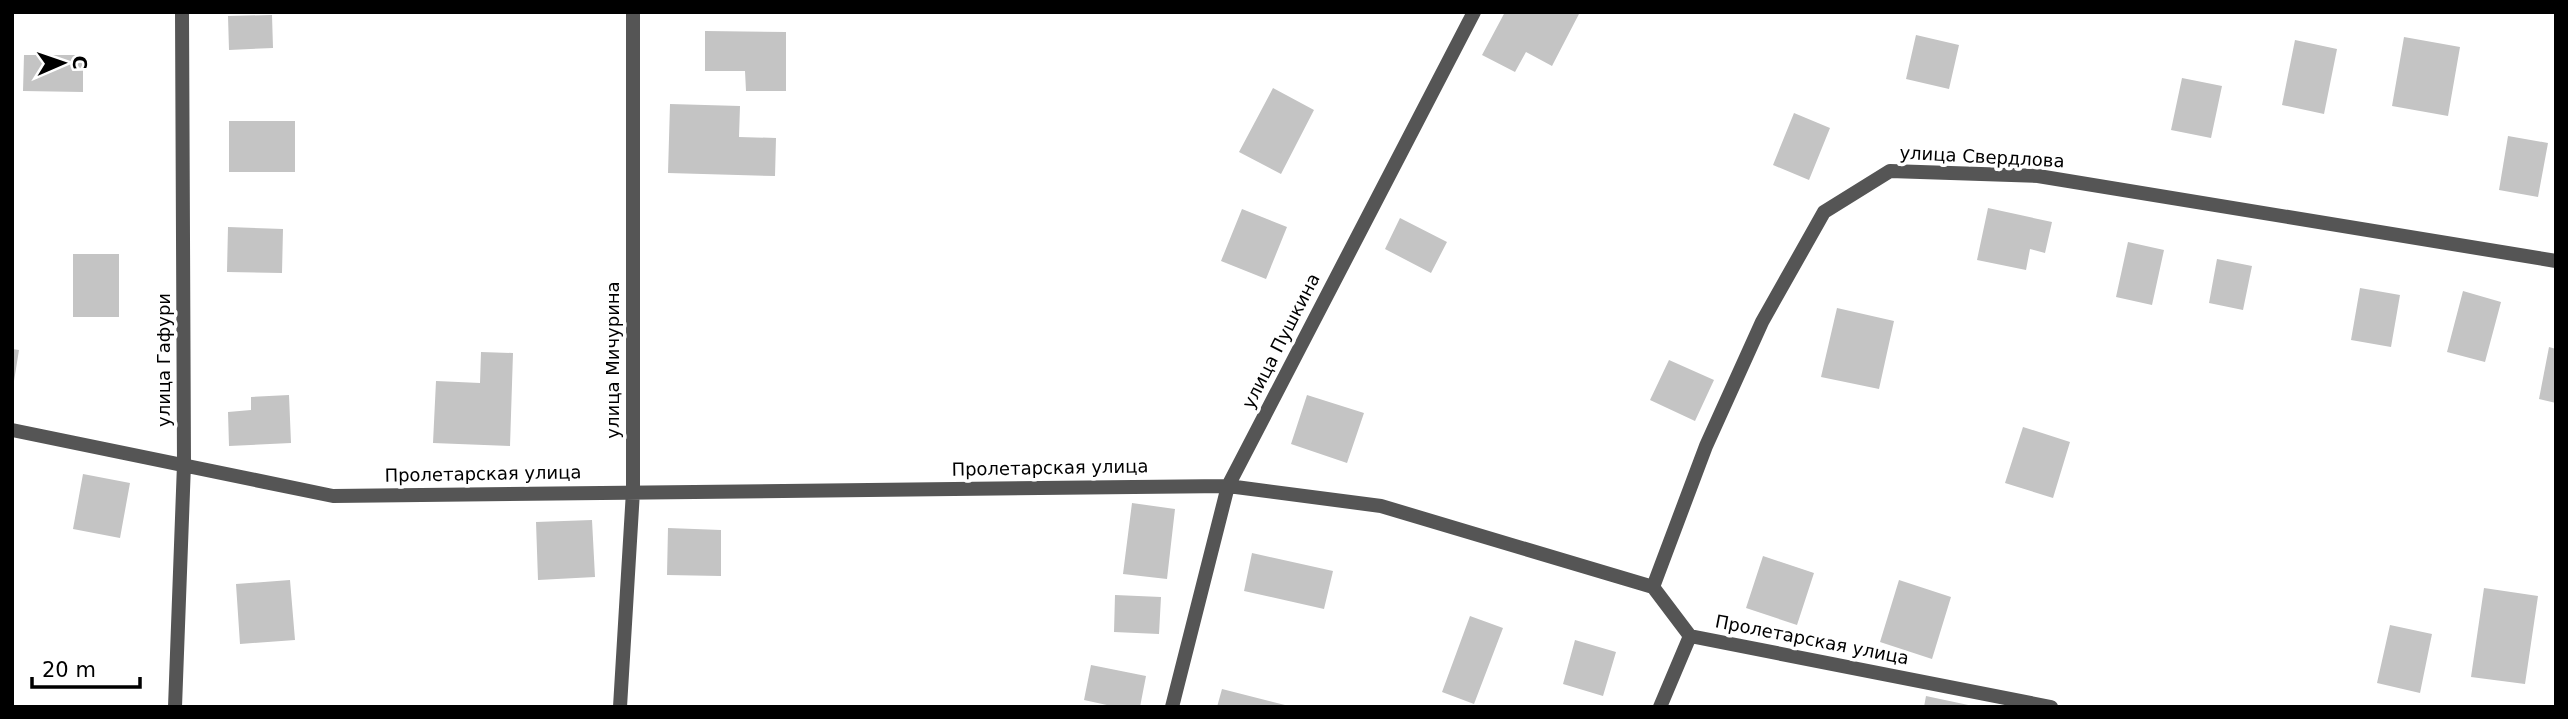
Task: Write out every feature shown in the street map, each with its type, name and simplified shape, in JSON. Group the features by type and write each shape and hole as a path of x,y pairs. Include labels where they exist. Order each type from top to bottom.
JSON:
{"street":[{"name":"улица Гафури","path":"174,707 184,464 182,12"},
{"name":"улица Мичурина","path":"620,707 633,491 632,12"},
{"name":"улица Пушкина","path":"1172,707 1228,486 1474,12"},
{"name":"улица Свердлова","path":"1653,587 1706,446 1745,359 1762,322 1824,212 1890,172 2038,176 2556,261"},
{"name":"Пролетарская улица","path":"12,430 333,495 1228,486 1381,506 1653,587 1690,636 2005,702 2051,707"},
{"path":"1660,707 1690,636"}],"building":[{"path":"1505,12 1580,12 1552,66 1526,52 1515,72 1482,55"},
{"path":"272,15 273,48 229,50 228,16"},
{"path":"705,31 786,32 786,91 746,91 745,71 705,71"},
{"path":"1916,35 1959,45 1949,89 1906,79"},
{"path":"2404,37 2460,47 2448,116 2392,106"},
{"path":"2295,40 2337,49 2324,114 2282,105"},
{"path":"24,55 83,55 83,92 23,91"},
{"path":"2182,78 2222,86 2211,138 2171,130"},
{"path":"1273,88 1314,110 1281,174 1239,152"},
{"path":"670,104 740,106 739,137 776,138 775,176 668,173"},
{"path":"1794,113 1830,128 1809,180 1773,165"},
{"path":"229,121 295,121 295,172 229,172"},
{"path":"2508,136 2548,143 2538,197 2499,190"},
{"path":"1988,208 2052,222 2045,253 2030,249 2026,270 1977,260"},
{"path":"1242,209 1287,227 1266,279 1221,261"},
{"path":"1400,218 1447,242 1431,273 1385,249"},
{"path":"228,227 283,229 282,273 227,272"},
{"path":"2128,242 2164,250 2152,305 2116,297"},
{"path":"73,254 119,254 119,317 73,317"},
{"path":"2217,259 2252,266 2243,310 2209,303"},
{"path":"2360,288 2400,295 2391,347 2351,340"},
{"path":"2463,291 2501,302 2485,362 2447,352"},
{"path":"1837,308 1894,321 1879,389 1821,377"},
{"path":"2549,347 2556,349 2556,403 2539,399"},
{"path":"12,349 19,350 14,381 12,380"},
{"path":"481,352 513,353 510,446 433,443 436,381 480,383"},
{"path":"1669,360 1714,380 1695,421 1650,400"},
{"path":"289,395 291,443 229,446 228,412 251,410 251,397"},
{"path":"1307,395 1364,413 1347,463 1291,444"},
{"path":"2023,427 2070,442 2053,498 2005,483"},
{"path":"83,474 130,483 120,538 73,529"},
{"path":"1132,503 1175,509 1167,579 1123,574"},
{"path":"592,520 595,577 538,580 536,522"},
{"path":"668,528 721,530 721,576 667,575"},
{"path":"1252,553 1333,571 1324,609 1244,591"},
{"path":"1763,556 1814,573 1797,625 1746,608"},
{"path":"290,580 295,640 240,644 236,584"},
{"path":"1899,580 1951,597 1932,659 1880,642"},
{"path":"2484,588 2538,596 2525,684 2471,677"},
{"path":"1115,595 1161,597 1159,634 1114,632"},
{"path":"1470,616 1503,628 1474,704 1442,692"},
{"path":"2390,625 2432,634 2420,693 2377,683"},
{"path":"1575,640 1616,652 1603,696 1563,684"},
{"path":"1091,665 1146,676 1140,707 1116,707 1084,700"},
{"path":"1222,689 1289,706 1217,707"},
{"path":"1926,696 1973,706 1973,707 1924,707"}]}
